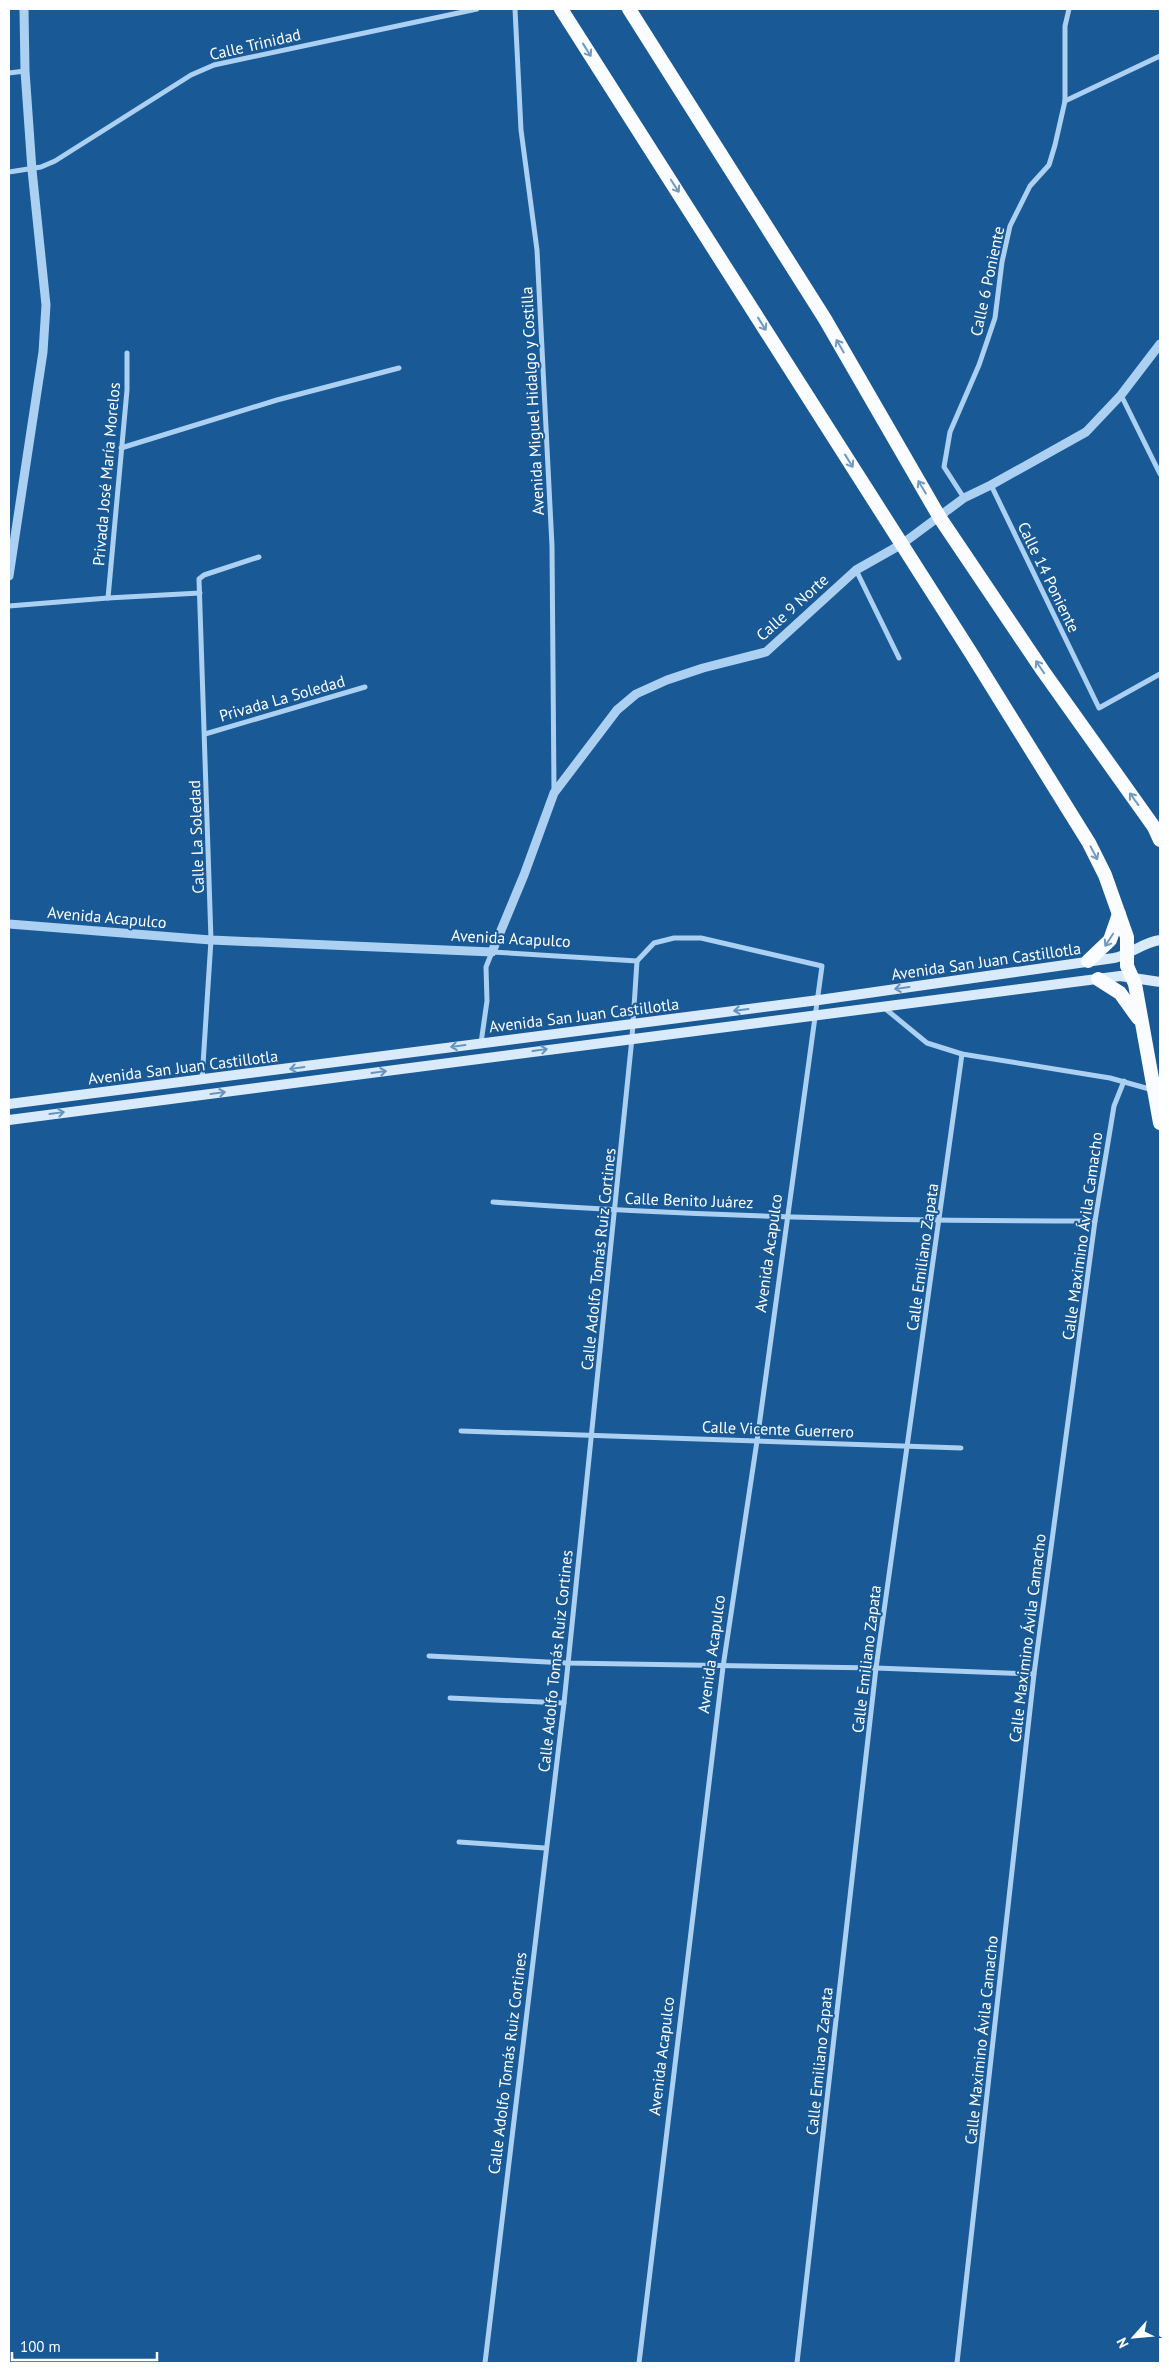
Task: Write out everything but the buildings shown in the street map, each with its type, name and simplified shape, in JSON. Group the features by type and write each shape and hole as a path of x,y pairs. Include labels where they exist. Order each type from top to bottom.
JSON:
{"highway":[{"path":"561,9 902,544 1089,843 1105,875 1127,937 1127,966 1132,976 1143,1035 1157,1091 1160,1123"},
{"path":"629,9 811,296 940,518 1084,731 1154,827 1160,840"},
{"path":"1088,961 1110,940 1119,913"},
{"path":"1098,979 1126,999 1137,1016 1143,1035"}],"main road":[{"name":"Avenida San Juan Castillotla","path":"9,1104 819,1000 1088,961 1128,953 1148,943 1160,940"},
{"name":"Avenida San Juan Castillotla","path":"9,1120 1124,975 1160,982"}],"street":[{"path":"9,576 44,343 46,305 32,170 25,71 24,9"},
{"name":"Calle Trinidad","path":"9,172 32,170 55,161 191,75 214,65 477,9"},
{"name":"Avenida Miguel Hidalgo y Costilla","path":"515,9 521,130 537,250 552,546 554,793"},
{"name":"Calle 6 Poniente","path":"964,498 944,467 950,432 979,365 995,318 1002,262 1010,226 1030,186 1048,165 1065,101 1065,26 1069,9"},
{"path":"1065,101 1160,56"},
{"path":"9,73 25,71"},
{"name":"Calle 9 Norte","path":"492,952 524,875 554,793 617,710 636,694 652,685 686,673 766,652 856,570 902,544 940,518 964,498 1086,432 1121,395 1160,344"},
{"name":"Privada José María Morelos","path":"108,598 127,390 127,353"},
{"path":"121,448 277,400 399,368"},
{"path":"1121,395 1160,474"},
{"name":"Calle 14 Poniente","path":"991,485 1099,708 1160,674"},
{"path":"9,606 200,593 201,577 259,557"},
{"path":"856,570 899,658"},
{"name":"Calle La Soledad","path":"200,593 212,940 202,1080"},
{"name":"Privada La Soledad","path":"205,734 365,687"},
{"name":"Avenida Acapulco","path":"9,924 212,940 492,952 637,961 654,943 674,938 701,938 822,966 819,1000 724,1667 639,2363"},
{"path":"480,1044 488,1001 486,967 492,952"},
{"name":"Calle Adolfo Tomás Ruiz Cortines","path":"485,2363 545,1848 564,1703 615,1211 632,1038 637,961"},
{"path":"882,1006 927,1043 962,1054 1124,1082 1157,1091"},
{"name":"Calle Emiliano Zapata","path":"797,2363 876,1668 962,1054"},
{"name":"Calle Maximino Ávila Camacho","path":"957,2363 1034,1674 1094,1222 1114,1106 1124,1082"},
{"name":"Calle Benito Juárez","path":"493,1202 615,1211 940,1221 1094,1222"},
{"name":"Calle Vicente Guerrero","path":"461,1431 961,1448"},
{"path":"429,1656 567,1664 876,1668 1034,1674"},
{"path":"450,1698 564,1703"},
{"path":"459,1842 545,1848"}]}
